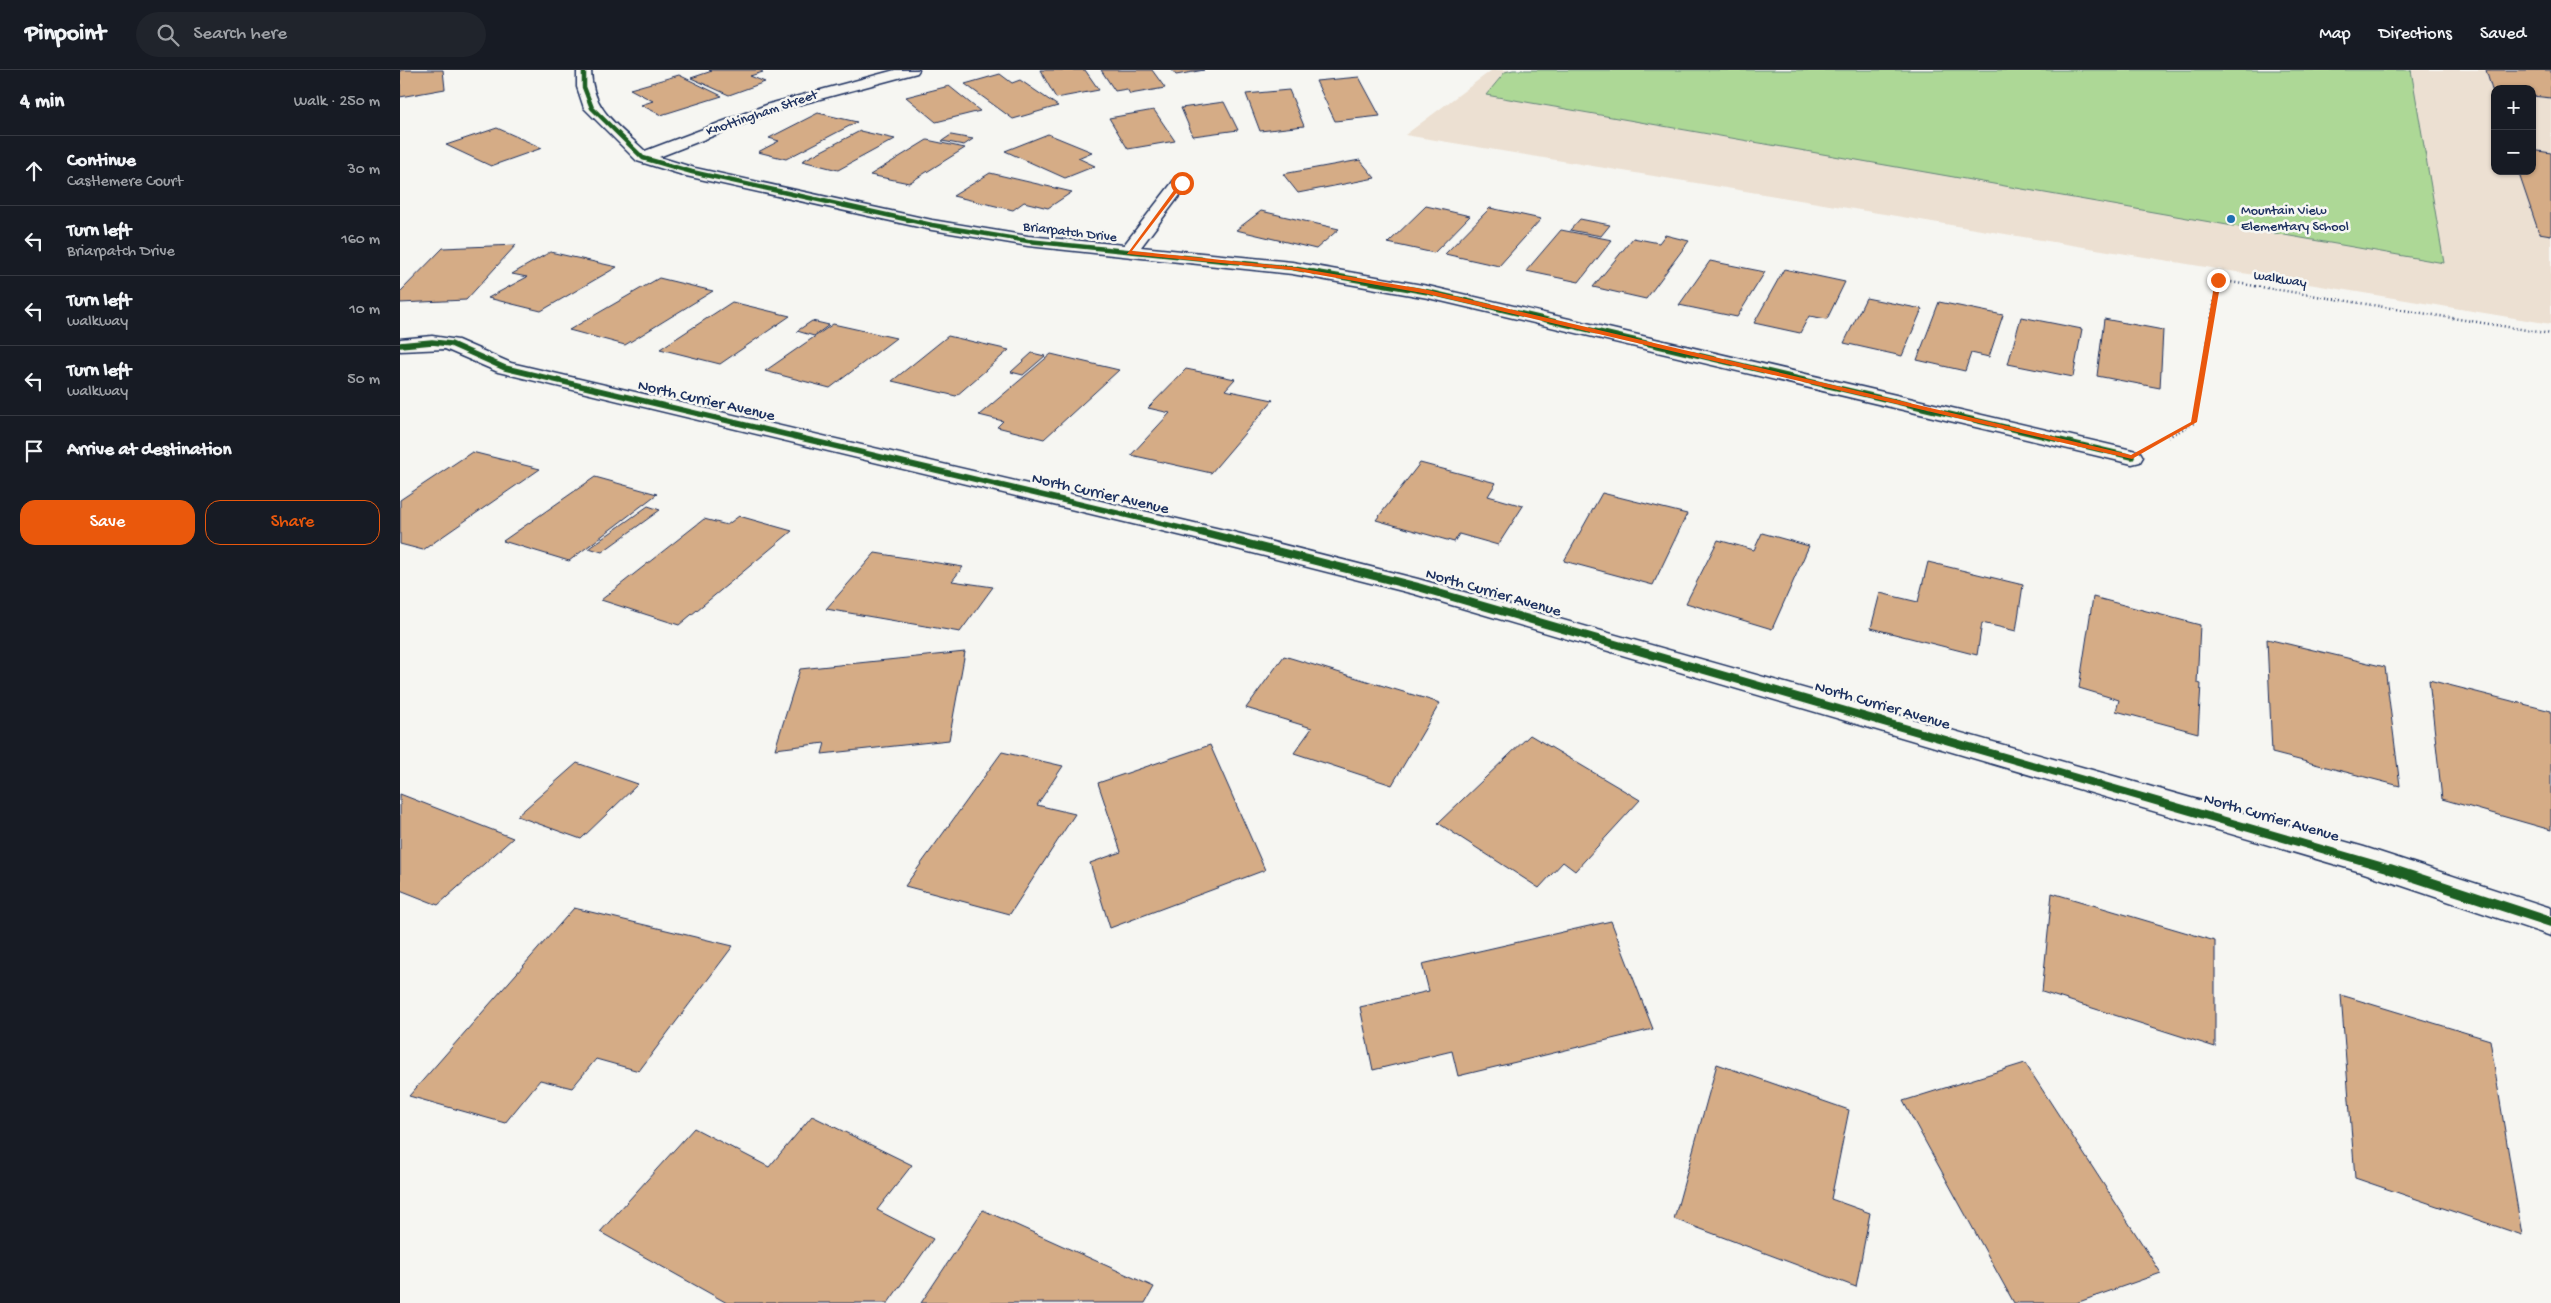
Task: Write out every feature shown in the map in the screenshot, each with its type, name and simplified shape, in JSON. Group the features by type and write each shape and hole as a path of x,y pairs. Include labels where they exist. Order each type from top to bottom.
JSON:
{"street":[{"name":"Briarpatch Drive","path":"584,70 584,87 592,108 643,158 692,172 932,225 1028,241 1292,268 1428,292 2132,457"},
{"name":"Knottingham Street","path":"643,158 774,107 912,70"},
{"path":"1128,252 1182,183"},
{"name":"North Currier Avenue","path":"408,344 449,344 484,362 505,368 1233,540 1418,587 2364,860 2551,922"}],"shaded area":[{"name":"Mountain View Elementary School","path":"1492,70 2551,70 2551,324 1405,135"}],"green space":[{"path":"1513,70 2411,70 2444,263 1486,95 1505,72"}],"building":[{"path":"400,70 443,70 445,89 400,97"},
{"path":"709,70 759,70 763,72 750,76 765,82 729,95 691,78 712,71"},
{"path":"1040,70 1085,70 1099,90 1056,98"},
{"path":"1101,70 1152,70 1165,88 1130,94 1127,89 1115,91"},
{"path":"1172,70 1204,70 1176,75"},
{"path":"2486,70 2551,70 2551,98 2536,96 2536,85 2491,85 2491,87"},
{"path":"1000,74 1012,83 1020,80 1058,106 1013,119 965,84"},
{"path":"679,75 722,96 661,115 641,105 653,101 630,89"},
{"path":"1359,77 1380,116 1335,121 1316,81"},
{"path":"949,86 980,111 936,122 906,97"},
{"path":"1289,90 1304,126 1260,131 1246,94"},
{"path":"1224,102 1238,130 1193,136 1181,108"},
{"path":"1154,110 1175,141 1128,149 1109,118"},
{"path":"818,113 857,122 786,159 758,152 779,141 769,138"},
{"path":"497,128 542,148 491,166 446,145"},
{"path":"860,131 895,139 838,170 802,161"},
{"path":"1048,134 1092,152 1078,158 1095,166 1065,178 1005,151"},
{"path":"951,135 973,139 964,145 942,141"},
{"path":"927,140 965,148 909,183 870,175"},
{"path":"2536,151 2551,153 2551,235 2539,233 2519,175 2536,175"},
{"path":"1360,160 1375,178 1298,193 1283,174"},
{"path":"990,173 1072,192 1048,208 1024,202 1013,210 953,196"},
{"path":"1426,206 1470,216 1434,253 1388,243"},
{"path":"1490,208 1541,219 1499,266 1445,254"},
{"path":"1261,211 1339,229 1316,249 1236,230"},
{"path":"1580,219 1610,225 1601,236 1570,230"},
{"path":"1561,230 1612,240 1579,282 1526,271"},
{"path":"1665,235 1689,241 1646,299 1593,287 1633,238 1659,243"},
{"path":"516,245 466,300 400,303 400,292 443,248"},
{"path":"550,252 617,267 541,311 488,298 527,277 512,274"},
{"path":"1710,261 1765,272 1737,317 1679,305"},
{"path":"1784,269 1845,282 1827,319 1809,316 1800,333 1754,323"},
{"path":"659,278 713,291 625,345 569,330"},
{"path":"1866,298 1922,309 1902,356 1844,343"},
{"path":"732,302 790,316 720,364 660,349"},
{"path":"1939,302 2003,315 1989,357 1971,353 1965,371 1917,360"},
{"path":"2021,317 2082,329 2073,377 2008,364"},
{"path":"2104,319 2163,330 2160,388 2097,376"},
{"path":"812,321 829,325 814,336 797,331"},
{"path":"833,324 896,338 830,388 765,371"},
{"path":"948,336 1009,350 956,396 892,381"},
{"path":"1032,353 1045,356 1023,375 1011,372"},
{"path":"1051,354 1119,370 1044,439 997,427 1003,421 979,415"},
{"path":"1186,369 1235,379 1225,390 1273,400 1211,473 1131,455 1170,413 1148,408"},
{"path":"472,452 540,469 423,550 400,544 400,500"},
{"path":"1420,463 1496,483 1488,496 1523,506 1498,545 1459,534 1454,542 1376,520"},
{"path":"595,477 657,494 569,561 503,541"},
{"path":"1602,493 1687,514 1653,585 1564,561"},
{"path":"648,506 660,510 602,552 589,548"},
{"path":"739,516 792,531 679,625 601,600 704,519 727,525"},
{"path":"1762,533 1809,546 1772,629 1686,603 1718,540 1754,550"},
{"path":"875,553 963,567 952,581 993,587 960,632 826,609"},
{"path":"1928,562 2023,585 2016,631 1982,623 1977,655 1871,628 1880,593 1918,602"},
{"path":"2093,597 2200,625 2197,683 2201,684 2198,733 2116,711 2119,700 2079,688"},
{"path":"2267,639 2385,667 2400,786 2272,753"},
{"path":"965,652 949,740 822,754 825,743 775,749 800,669"},
{"path":"1284,656 1440,703 1392,785 1294,753 1312,728 1246,708"},
{"path":"2429,680 2551,711 2551,830 2442,799"},
{"path":"1530,735 1640,800 1575,871 1563,862 1539,888 1438,823"},
{"path":"1210,745 1265,870 1110,928 1090,863 1121,852 1098,783"},
{"path":"1002,752 1063,766 1037,805 1075,814 1010,914 905,886"},
{"path":"577,763 638,784 581,839 517,816"},
{"path":"400,794 513,838 438,905 400,890"},
{"path":"2052,893 2215,941 2215,1047 2042,992"},
{"path":"574,908 733,946 639,1071 596,1059 572,1088 540,1080 505,1123 409,1096"},
{"path":"1611,921 1653,1029 1458,1076 1452,1051 1373,1070 1360,1007 1429,991 1422,964"},
{"path":"2341,995 2490,1040 2522,1235 2355,1178"},
{"path":"2025,1063 2161,1273 2076,1303 2014,1303 1903,1101"},
{"path":"1717,1064 1849,1110 1831,1199 1870,1213 1856,1287 1674,1219"},
{"path":"812,1116 912,1165 877,1210 933,1239 888,1303 727,1303 600,1232 694,1128 769,1167"},
{"path":"983,1210 1154,1287 1145,1303 921,1303"}],"cycle path":[{"path":"584,70 584,87 592,108 643,158 692,172 932,225 1028,241 1292,268 1428,292 2132,457"},
{"path":"400,345 432,342 451,344 505,368 1233,540 1418,587 2364,860 2551,922"}],"place":[{"name":"Mountain View Elementary School","path":"2231,219"}],"route":[{"path":"1182,183 1128,252 1292,268 1428,292 2132,457 2194,422 2218,280"}]}
